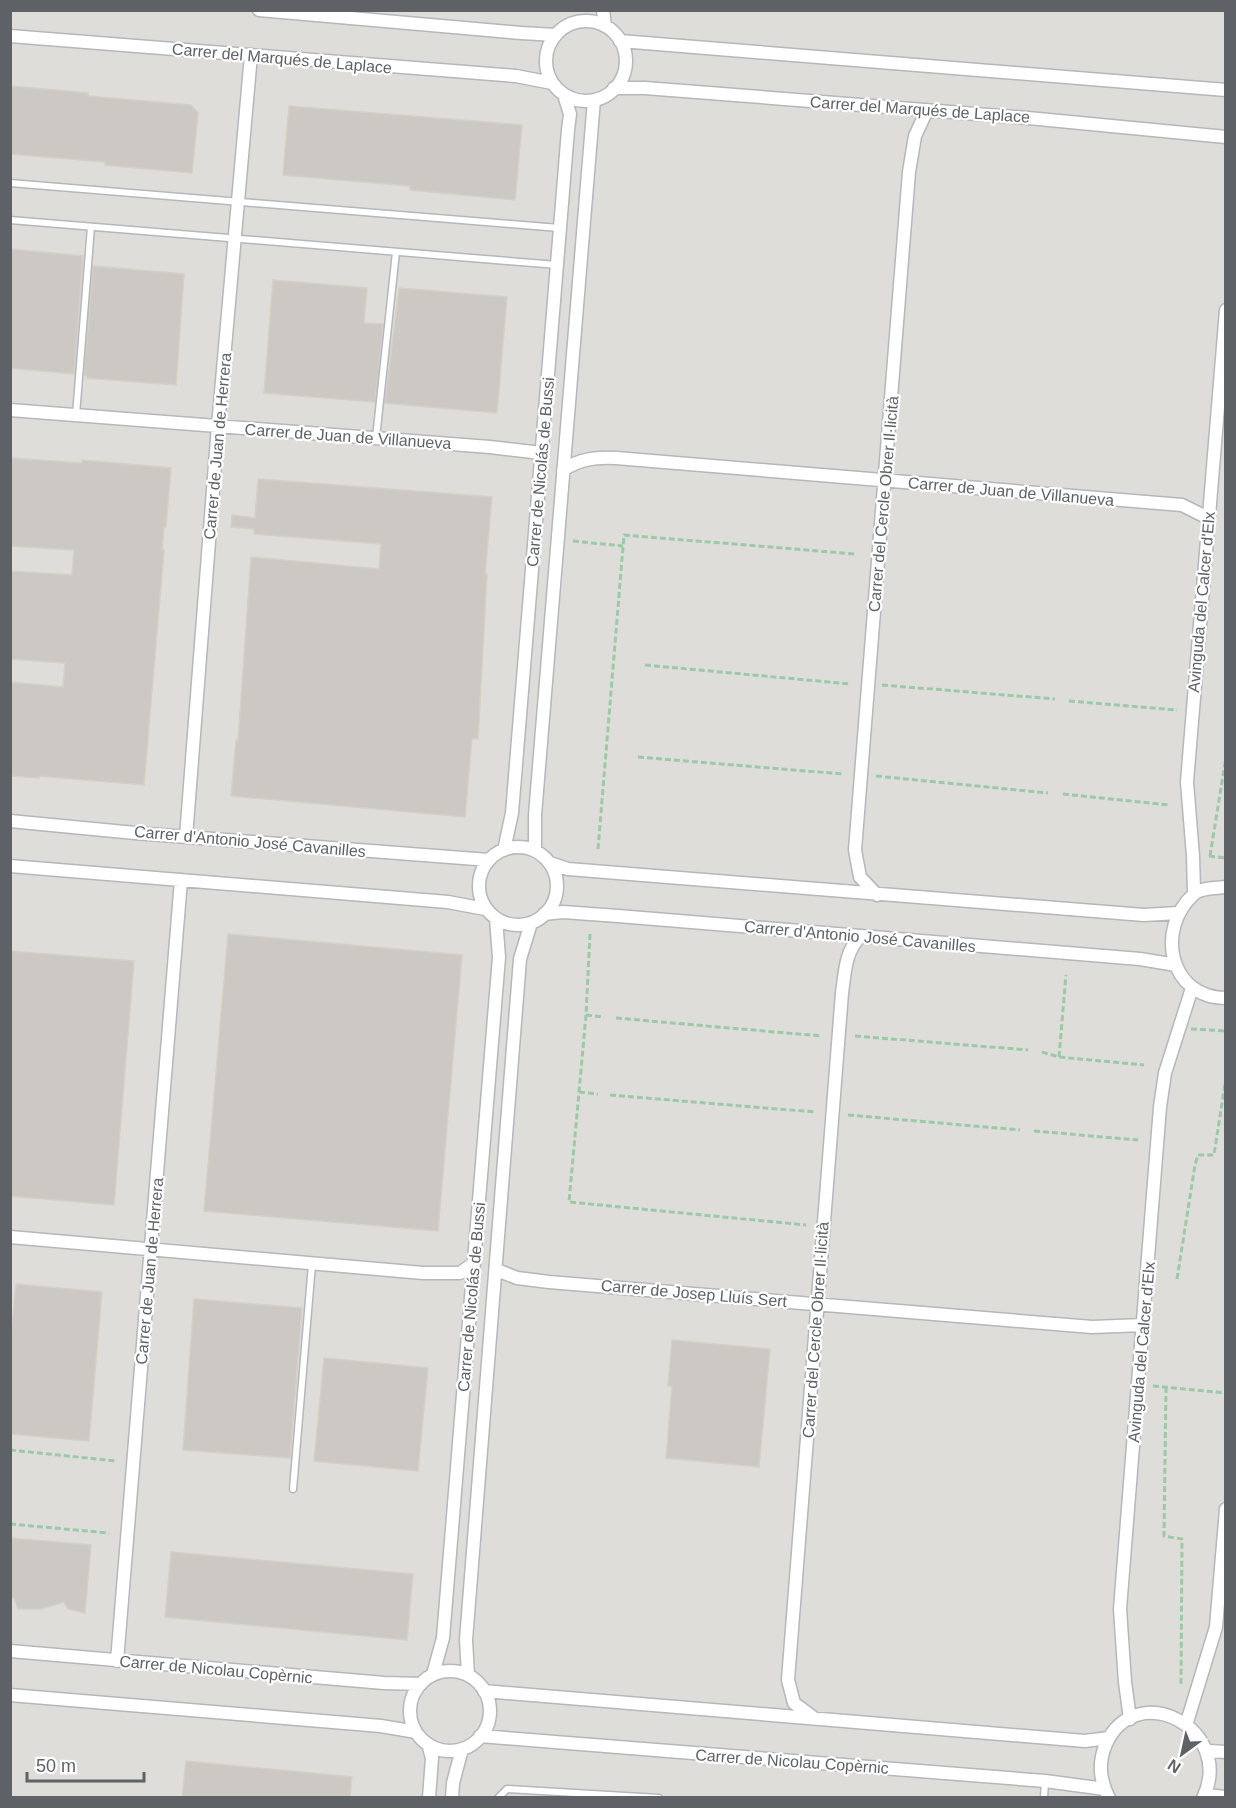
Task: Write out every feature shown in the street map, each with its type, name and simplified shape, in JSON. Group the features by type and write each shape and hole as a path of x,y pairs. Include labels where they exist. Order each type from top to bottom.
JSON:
{"street":[{"path":"259,10 556,35"},
{"path":"571,25 574,10"},
{"path":"603,10 605,26"},
{"path":"590,21 605,26 620,41 625,53 626,68 620,83 607,95 594,100 581,101 564,95 552,83 546,58 552,39 563,28 571,25 590,21"},
{"name":"Carrer del Marqués de Laplace","path":"10,36 516,76 552,83"},
{"path":"620,41 1226,90"},
{"name":"Carrer de Juan de Herrera","path":"186,837 218,426 251,55"},
{"name":"Carrer del Marqués de Laplace","path":"614,88 645,88 927,110 1226,137"},
{"name":"Carrer de Nicolás de Bussi","path":"504,850 511,824 570,114 564,95"},
{"name":"Carrer de Nicolás de Bussi","path":"535,851 535,815 594,100"},
{"name":"Carrer del Cercle Obrer Il·licità","path":"877,895 860,877 855,849 909,172 915,136 927,110"},
{"name":"Avinguda del Calcer d'Elx","path":"1194,893 1187,782 1226,310"},
{"name":"Carrer de Juan de Villanueva","path":"10,410 490,447 541,453"},
{"name":"Carrer de Juan de Villanueva","path":"563,470 576,462 597,457 1182,505 1208,518"},
{"name":"Carrer d'Antonio José Cavanilles","path":"10,821 489,860"},
{"path":"550,863 556,878 557,891 551,908 539,920 526,925 511,925 496,919 485,909 479,894 478,882 484,865 494,855 504,850 523,847 535,851 550,863 568,869 1144,915 1178,913"},
{"path":"10,866 448,902 485,909"},
{"name":"Carrer de Juan de Herrera","path":"117,1661 181,880"},
{"path":"1226,887 1194,893 1178,913 1170,936 1172,957 1180,975 1192,988 1219,998 1226,998"},
{"name":"Carrer d'Antonio José Cavanilles","path":"544,914 563,912 618,916 1140,959 1176,965"},
{"name":"Carrer de Nicolás de Bussi","path":"434,1674 443,1638 474,1263 499,957 496,919"},
{"name":"Carrer de Nicolás de Bussi","path":"468,1676 466,1640 520,959 531,923"},
{"name":"Carrer del Cercle Obrer Il·licità","path":"814,1718 794,1703 788,1680 845,967 852,944 860,937"},
{"name":"Avinguda del Calcer d'Elx","path":"1130,1719 1120,1609 1160,1107 1166,1073 1192,988"},
{"path":"10,1238 423,1274 460,1273 474,1263"},
{"name":"Carrer de Josep Lluís Sert","path":"497,1270 517,1278 549,1282 1092,1327 1143,1325"},
{"path":"1187,1722 1216,1627 1226,1509"},
{"name":"Carrer de Nicolau Copèrnic","path":"10,1652 384,1683 421,1684"},
{"path":"441,1671 457,1671 468,1676 484,1691 489,1702 489,1717 480,1736 472,1744 462,1749 443,1750 428,1744 416,1732 411,1719 410,1703 416,1689 441,1671"},
{"path":"484,1691 1073,1740 1109,1738"},
{"path":"10,1695 381,1726 416,1732"},
{"path":"1107,1793 1101,1772 1102,1754 1109,1738 1121,1724 1130,1719 1144,1714 1163,1713 1187,1722 1206,1742 1210,1751 1212,1774 1204,1796 1226,1797"},
{"name":"Carrer de Nicolau Copèrnic","path":"480,1736 1045,1781 1107,1793"},
{"path":"428,1744 432,1758 429,1797"},
{"path":"452,1797 453,1783 462,1749"},
{"path":"1210,1751 1226,1752"}],"lane":[{"path":"10,183 560,228"},
{"path":"10,220 557,265"},
{"path":"76,415 91,227"},
{"path":"376,438 396,252"},
{"path":"293,1489 312,1263"},
{"path":"1044,1797 1045,1781"},
{"path":"498,1797 507,1789 658,1797"}],"path":[{"path":"598,849 624,536 855,554"},
{"path":"573,541 623,546"},
{"path":"645,665 850,684"},
{"path":"882,685 1055,699"},
{"path":"1069,700 1177,710"},
{"path":"638,757 843,774"},
{"path":"1210,856 1226,757"},
{"path":"876,776 1048,793"},
{"path":"1063,794 1169,805"},
{"path":"1202,855 1226,858"},
{"path":"590,934 586,1015 569,1202 807,1225"},
{"path":"1059,1057 1066,975"},
{"path":"586,1015 604,1017"},
{"path":"616,1018 821,1036"},
{"path":"1189,1029 1226,1031"},
{"path":"855,1036 1028,1050"},
{"path":"1042,1052 1059,1057 1144,1065"},
{"path":"1177,1279 1195,1165 1198,1155 1214,1155 1226,1077"},
{"path":"579,1092 598,1094"},
{"path":"610,1095 815,1112"},
{"path":"848,1115 1020,1130"},
{"path":"1034,1131 1138,1140"},
{"path":"1153,1386 1226,1393"},
{"path":"1166,1387 1164,1536 1182,1539 1181,1684"},
{"path":"10,1450 116,1461"},
{"path":"10,1524 109,1533"}],"shaded area":[{"path":"11,11 1225,11 1225,1797 11,1797"}],"building":[{"path":"10,86 88,93 88,96 191,105 198,113 192,173 105,165 105,162 10,154"},
{"path":"289,106 522,125 515,200 410,190 410,186 283,175"},
{"path":"10,249 83,256 74,374 10,368"},
{"path":"93,266 184,274 176,385 87,378 88,376 84,375"},
{"path":"273,280 367,288 364,323 383,324 375,402 264,393"},
{"path":"399,288 507,297 497,413 385,403"},
{"path":"10,458 82,463 82,460 171,468 162,550 164,550 144,785 39,776 39,778 10,776 10,682 63,687 65,663 10,659 10,571 72,575 74,550 10,546"},
{"path":"258,479 492,497 485,574 487,574 478,739 472,738 465,817 231,796 236,740 238,741 251,557 379,569 381,544 254,534 254,529 231,527 232,515 255,518"},
{"path":"228,934 462,955 438,1231 204,1211"},
{"path":"10,951 134,961 114,1205 10,1196"},
{"path":"16,1284 102,1292 89,1441 10,1434 10,1346"},
{"path":"194,1299 302,1308 290,1458 183,1450"},
{"path":"672,1340 770,1349 759,1467 666,1458 672,1386 668,1386"},
{"path":"324,1358 428,1368 418,1471 314,1461"},
{"path":"10,1538 91,1545 85,1613 68,1609 64,1602 41,1609 18,1609 14,1598 10,1599"},
{"path":"171,1552 413,1574 407,1640 165,1617"},
{"path":"186,1761 352,1777 350,1797 182,1797"}]}
